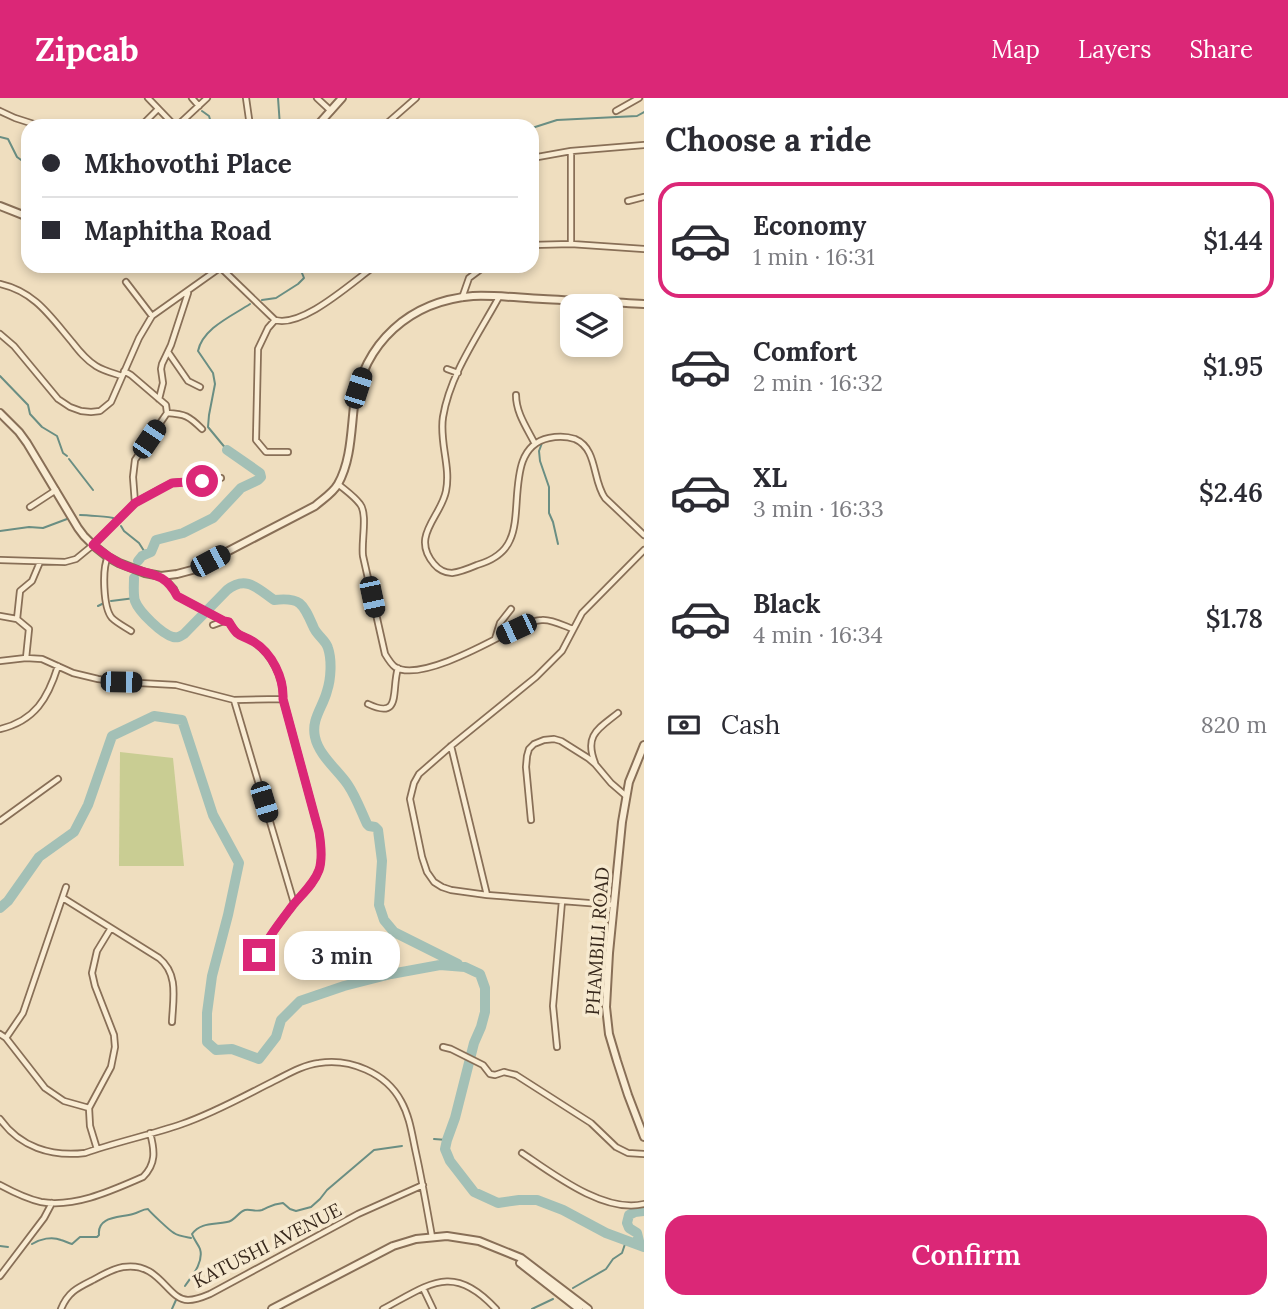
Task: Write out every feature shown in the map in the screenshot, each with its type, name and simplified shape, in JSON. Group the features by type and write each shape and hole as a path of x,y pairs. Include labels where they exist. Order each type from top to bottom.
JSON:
{"street":[{"path":"148,98 169,119"},
{"path":"192,98 199,106"},
{"path":"184,119 207,98"},
{"path":"246,98 249,119"},
{"path":"317,98 331,111"},
{"path":"324,119 342,98"},
{"path":"392,119 416,98"},
{"path":"617,111 639,98"},
{"path":"148,119 158,109"},
{"path":"0,111 21,120"},
{"path":"539,157 571,151 644,145"},
{"path":"571,151 571,244"},
{"path":"628,201 644,197"},
{"path":"0,206 21,214"},
{"path":"539,245 644,249"},
{"path":"0,334 14,346 58,399 81,411 100,411 111,402 139,338 152,316 212,273"},
{"path":"226,273 275,320 285,322 302,318 365,273"},
{"path":"462,298 469,278 476,273"},
{"path":"126,282 152,316"},
{"path":"0,284 27,294 43,308 87,359 102,369 123,373 166,405 167,413 135,460 135,503"},
{"path":"159,399 163,383 161,369 188,292"},
{"path":"0,413 27,443 78,528 93,545 108,557 131,568 161,576 177,574 192,570 315,506 330,493 338,484 344,468 358,388 368,362 387,335 412,314 437,303 473,296 644,304"},
{"path":"499,297 458,373 443,416 448,477 446,494 426,533 426,551 431,561 438,568 454,573 498,556 511,539 526,453 544,439 562,436 585,445 592,457 600,491 644,535"},
{"path":"275,320 258,349 256,440 266,452 288,452"},
{"path":"168,352 188,381 200,387"},
{"path":"447,369 458,373"},
{"path":"516,395 520,416 535,444"},
{"path":"167,413 190,417 202,429"},
{"path":"0,560 65,562 76,559 135,503 172,483 221,478"},
{"path":"338,484 363,508 362,546 377,620 385,654 398,668 416,671 445,663 540,620 573,629"},
{"path":"30,507 56,491"},
{"path":"614,905 487,895 442,887 427,872 422,857 411,805 412,788 419,775 562,652 590,603 644,550"},
{"path":"108,557 104,570 108,611 112,618 131,631"},
{"path":"17,619 20,591 32,581 40,562"},
{"path":"161,576 177,596 229,622 236,634 256,643 278,670 284,688 283,699 317,821 322,849 319,869 312,882 294,903 259,955"},
{"path":"494,639 500,623 512,609"},
{"path":"0,616 17,619 30,629 26,658"},
{"path":"213,625 224,621"},
{"path":"0,661 42,659 73,673 98,679 176,685 234,700 283,699"},
{"path":"0,729 21,721 41,705 52,687 58,666"},
{"path":"368,704 380,710 390,707 394,699 398,668"},
{"path":"234,700 294,903"},
{"path":"595,764 591,753 592,737 618,713"},
{"path":"531,820 527,756 534,744 544,740 561,741 595,764 626,796"},
{"name":"PHAMBILI ROAD","path":"644,745 634,768 622,822 607,982 606,1021 644,1137"},
{"path":"451,746 487,895"},
{"path":"0,821 58,779"},
{"path":"6,1038 23,1013 66,887"},
{"path":"63,898 166,964 173,980 172,1021"},
{"path":"557,1047 553,1006 562,901"},
{"path":"97,1149 90,1126 89,1108 111,1067 115,1047 114,1035 92,973 97,951 111,928"},
{"path":"0,1034 46,1088 64,1101 89,1108"},
{"path":"443,1048 454,1050 481,1064 490,1074 516,1074 591,1123 617,1147 628,1153 644,1154"},
{"path":"0,1119 17,1138 33,1147 50,1153 85,1153 182,1124 297,1069 317,1063 350,1065 376,1075 387,1083 401,1100 409,1119 432,1237"},
{"path":"0,1186 25,1197 52,1203 95,1196 143,1177 148,1172 154,1157 150,1133"},
{"path":"522,1153 584,1193 624,1206 644,1204"},
{"name":"KATUSHI AVENUE","path":"61,1309 72,1292 82,1285 127,1266 155,1274 180,1298 197,1299 358,1214 423,1185"},
{"path":"0,1276 44,1218 52,1203"},
{"path":"272,1309 381,1251 432,1237 466,1238 491,1244 521,1258 589,1309"},
{"path":"508,1252 579,1309"},
{"path":"383,1309 444,1280 464,1283 481,1294 496,1309"},
{"path":"423,1288 433,1309"}],"green space":[{"path":"120,752 173,758 184,866 119,866"}],"waterway":[{"path":"278,98 280,119"},
{"path":"202,111 210,119"},
{"path":"539,126 557,120 637,116 644,112"},
{"path":"0,137 8,139 21,160"},
{"path":"262,300 276,298 298,284 304,278 302,273"},
{"path":"227,450 208,427 215,384 213,373 198,351 212,329 250,304"},
{"path":"0,376 28,405 30,414 42,427 57,436 63,453 67,456"},
{"path":"542,443 540,461 549,487 549,513 558,544"},
{"path":"138,561 151,552 156,540 183,533 213,518 241,488 261,477 260,473 227,450"},
{"path":"69,459 93,490"},
{"path":"80,515 113,518"},
{"path":"0,531 43,528 67,519"},
{"path":"121,526 139,543 146,554"},
{"path":"134,578 137,606 157,627 173,637 184,634 227,590 240,584 251,585 274,600 300,603 314,629 327,645 330,658 329,681 316,719 315,737 325,757 351,790 367,824 378,830 382,861 379,905 384,920 394,932 458,964"},
{"path":"111,601 135,598"},
{"path":"98,606 104,603"},
{"path":"0,908 8,901 39,857 74,832 88,805 112,736 154,716 182,720 213,815 239,863 212,976 207,1013 207,1042 216,1050 232,1049 259,1059 276,1037 281,1020 300,1001 344,986 440,965 465,967 480,974 485,988 485,1012 447,1140 445,1149 450,1161 474,1192 498,1203 537,1200 563,1210 606,1233 644,1247"},
{"path":"434,1139 447,1140"},
{"path":"185,1286 197,1269 200,1259 200,1249 192,1234 199,1227 230,1221 245,1210 260,1211 276,1204 283,1203 296,1211 311,1207 374,1150 402,1146"},
{"path":"32,1244 50,1238 72,1244 80,1237 97,1237 105,1221 148,1209 174,1233 191,1238"},
{"path":"640,1245 637,1233 629,1228 627,1223 629,1215 644,1211"},
{"path":"573,1288 606,1269 613,1259 622,1253 626,1241"},
{"path":"0,1246 8,1247"},
{"path":"532,1309 553,1299"},
{"path":"172,1309 176,1300"}],"route":[{"path":"202,481 172,483 135,503 93,545 119,563 161,576 177,596 229,622 236,634 256,643 278,670 322,849 319,869 312,882 294,903 259,955"}]}
